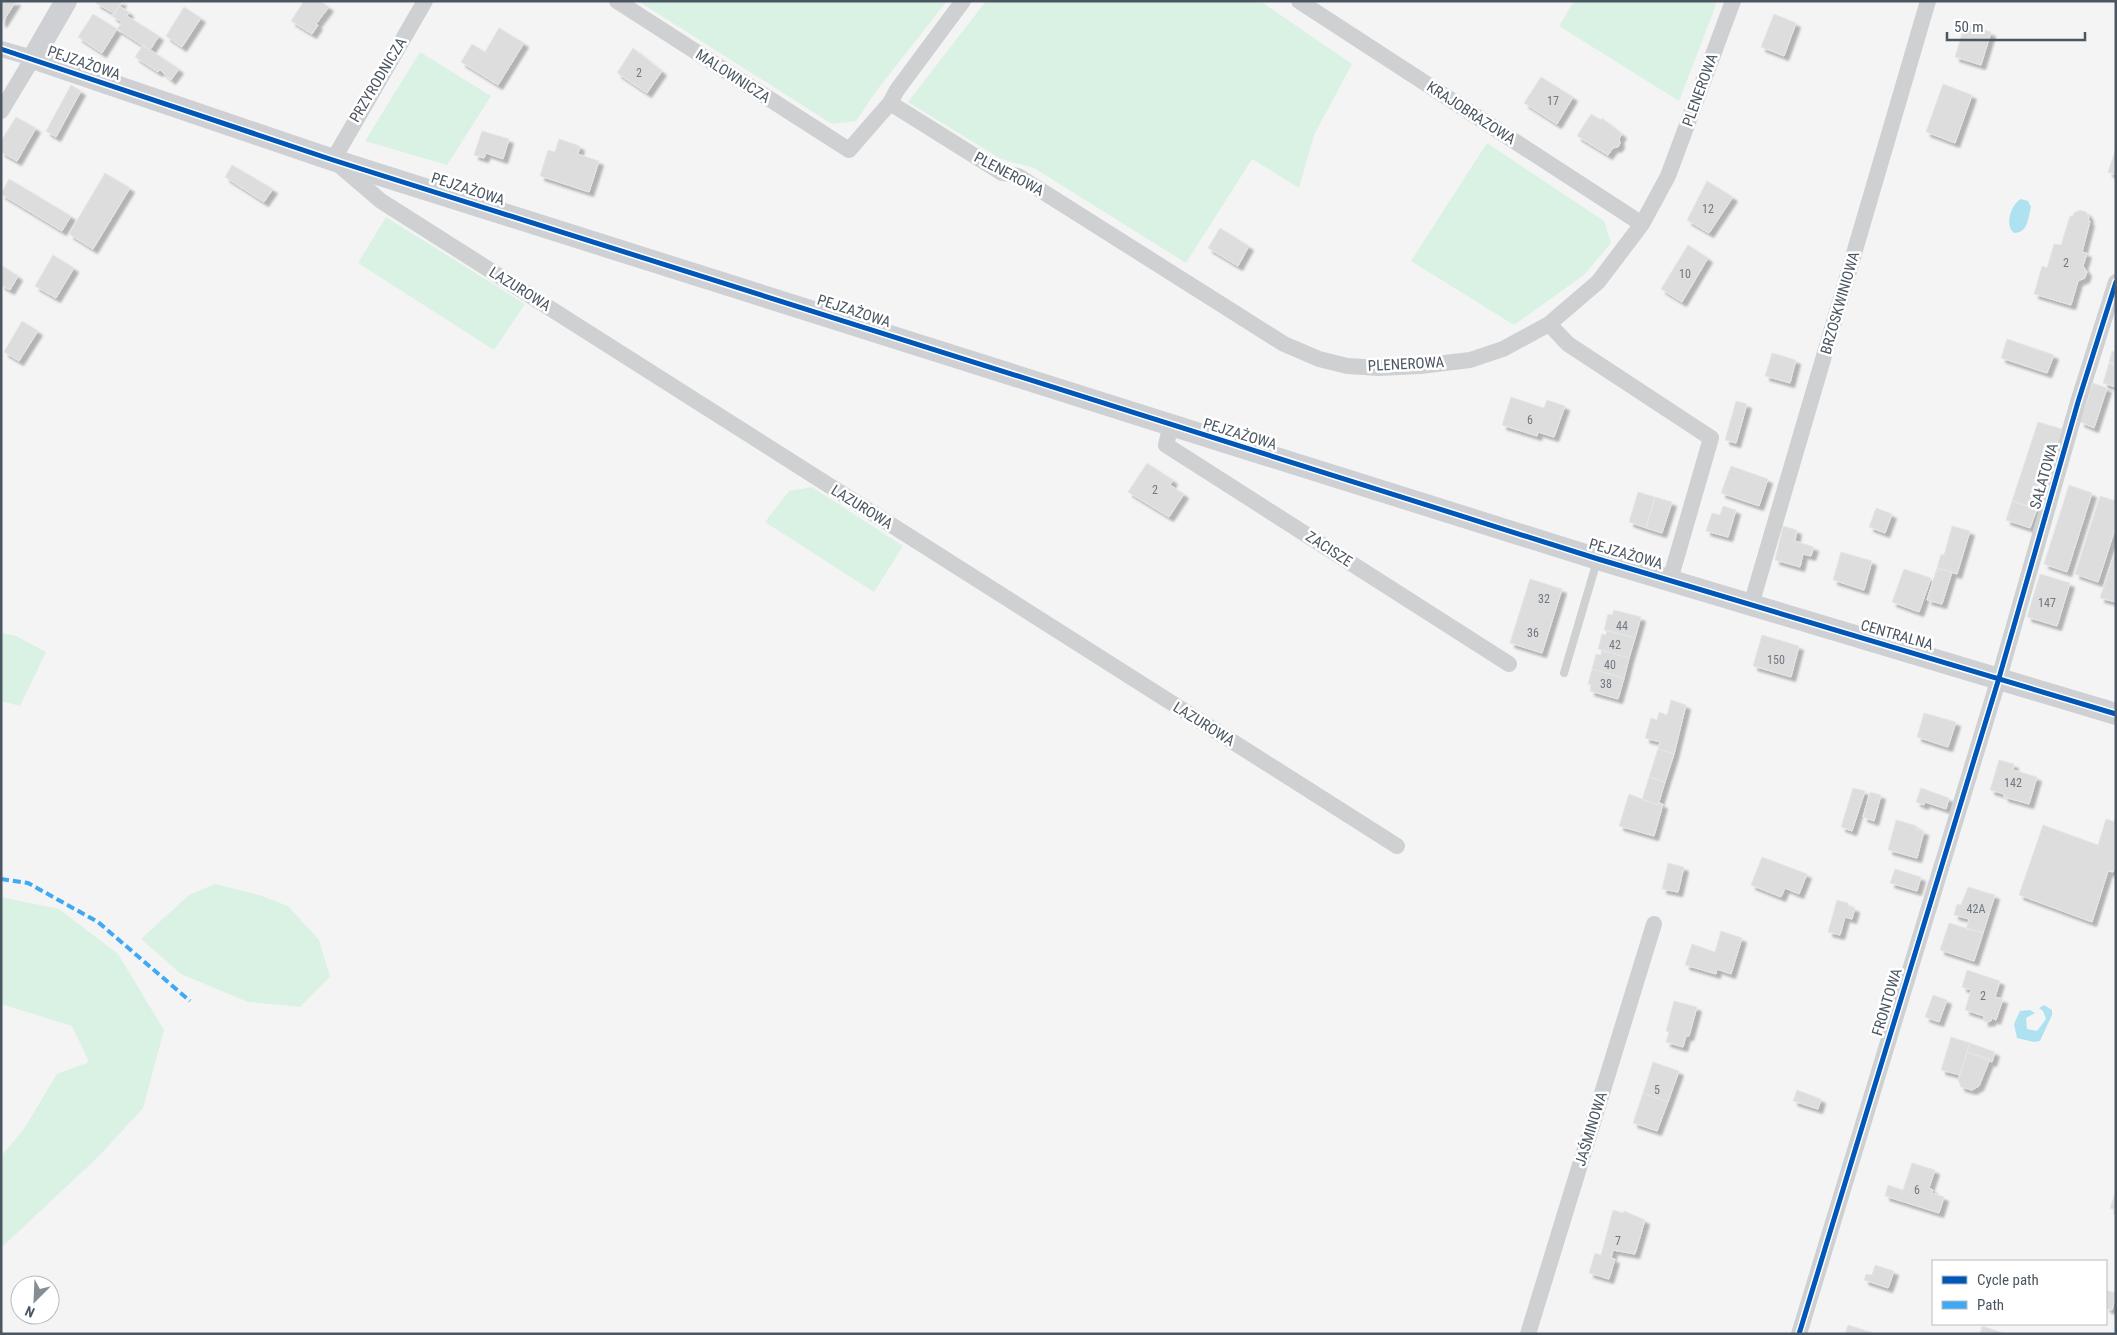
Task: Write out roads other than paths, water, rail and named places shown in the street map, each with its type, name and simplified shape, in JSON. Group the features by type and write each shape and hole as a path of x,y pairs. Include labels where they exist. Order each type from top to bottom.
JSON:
{"street":[{"path":"1,111 66,1"},
{"name":"PRZYRODNICZA","path":"333,160 425,1"},
{"name":"MALOWNICZA","path":"617,1 849,150 890,103"},
{"path":"890,103 897,90 963,1"},
{"name":"KRAJOBRAZOWA","path":"1299,1 1642,224"},
{"name":"PLENEROWA","path":"890,103 1002,173 1018,176 1284,344 1319,359 1347,366 1379,368 1470,360 1503,350 1549,324 1598,282 1642,224 1668,176 1733,1"},
{"name":"BRZOSKWINIOWA","path":"1751,605 1928,1"},
{"path":"1,49 33,58"},
{"name":"PEJZAŻOWA","path":"33,58 333,160 1171,425 1670,580"},
{"name":"LAZUROWA","path":"333,160 390,206 1397,846"},
{"name":"SAŁATOWA","path":"1999,678 2078,402 2116,282"},
{"path":"1549,324 1568,344 1711,438 1670,580"},
{"name":"ZACISZE","path":"1171,425 1166,445 1509,664"},
{"name":"CENTRALNA","path":"1670,580 2116,714"},
{"name":"FRONTOWA","path":"1799,1334 1999,678"},
{"name":"JAŚMINOWA","path":"1528,1334 1654,924"}],"lane":[{"path":"1564,673 1598,559"}],"water":[{"path":"2021,199 2028,201 2031,207 2025,228 2014,233 2009,225 2010,215 2014,205"},
{"path":"2044,1005 2052,1010 2052,1015 2040,1041 2034,1042 2017,1038 2014,1024 2020,1011 2030,1010 2035,1013 2026,1018 2027,1029 2037,1031 2046,1019 2043,1011 2039,1008"}]}
